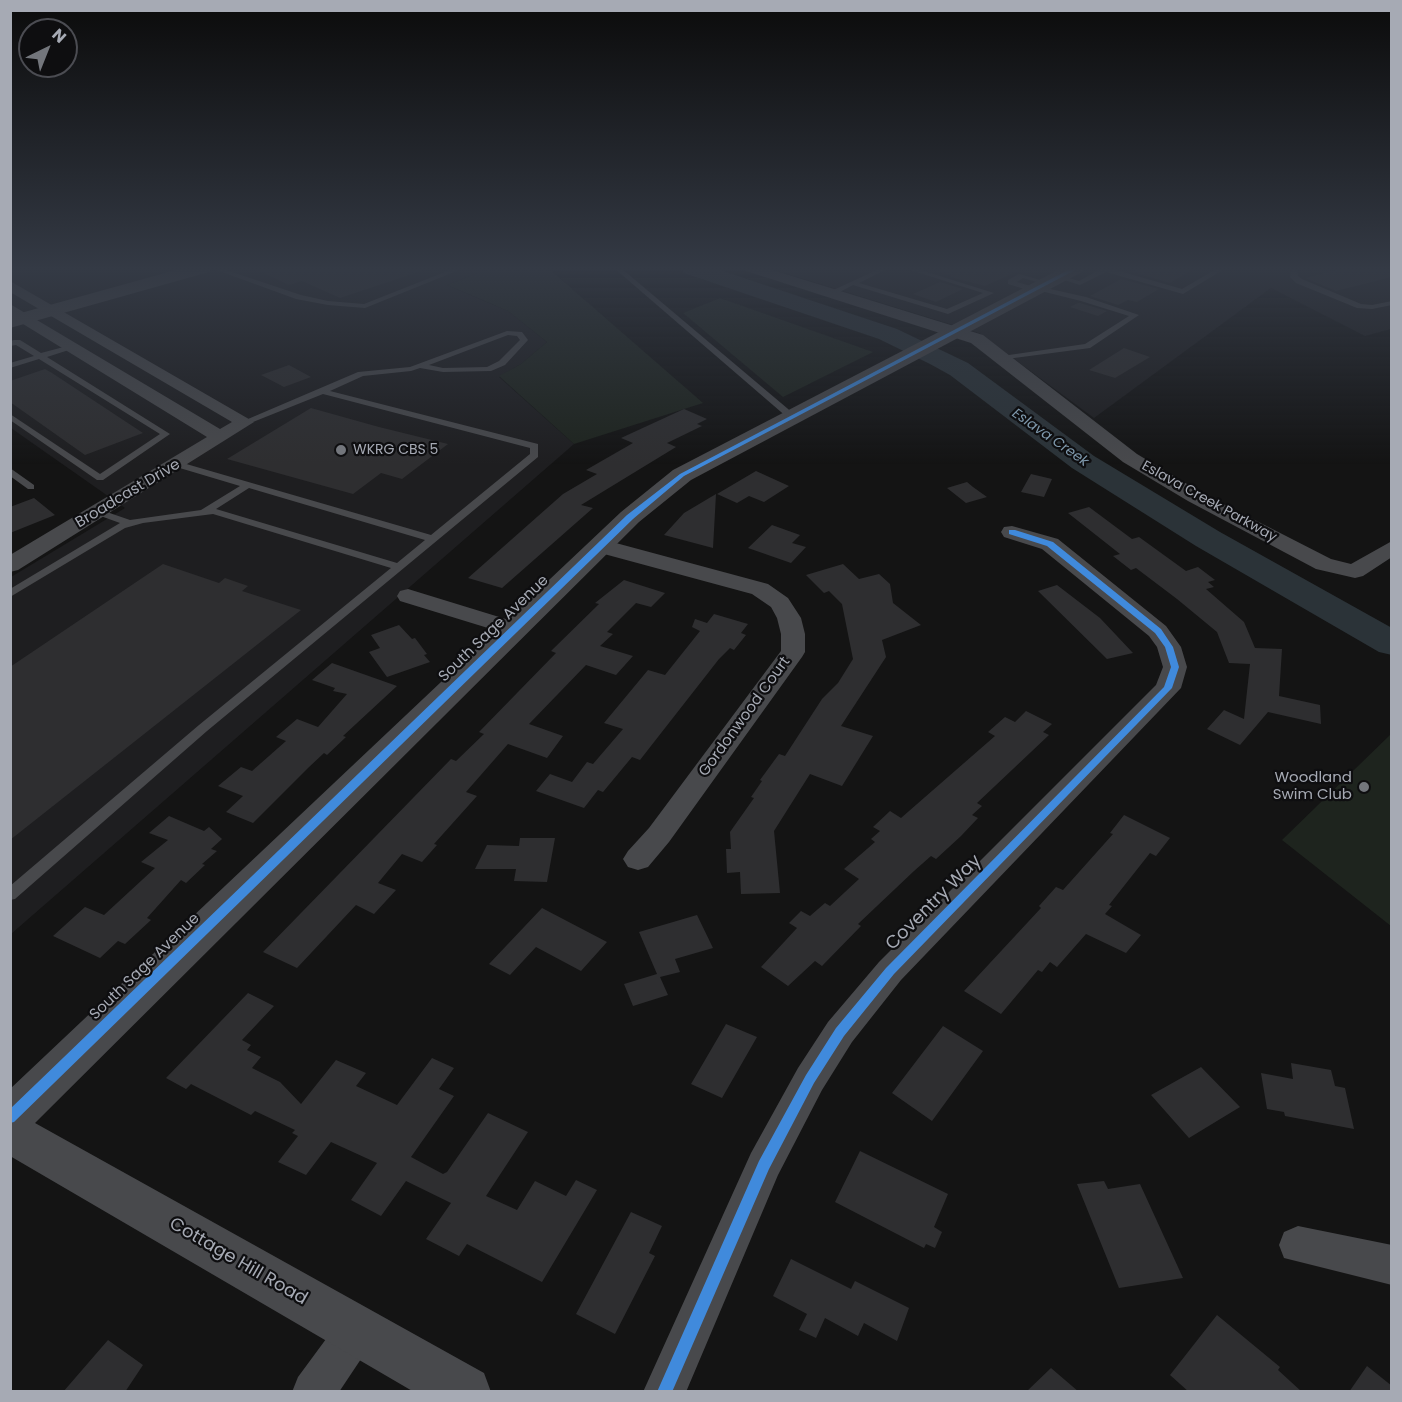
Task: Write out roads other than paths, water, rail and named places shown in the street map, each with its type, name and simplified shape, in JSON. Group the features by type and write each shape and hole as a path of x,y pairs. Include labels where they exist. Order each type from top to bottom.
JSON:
{"street":[{"path":"48,333 220,437"},
{"path":"92,333 245,422"},
{"name":"South Sage Avenue","path":"10,1118 630,517 682,475 951,333"},
{"name":"Eslava Creek Parkway","path":"959,333 977,339 1097,434 1195,497 1324,564 1355,571 1392,548"},
{"path":"135,385 164,375"},
{"name":"Broadcast Drive","path":"10,565 245,422"},
{"name":"Coventry Way","path":"664,1392 764,1165 810,1079 840,1032 890,971 1168,688 1175,667 1169,647 1158,631 1050,544 1012,532"},
{"name":"Gordonwood Court","path":"601,546 760,589 780,603 789,618 793,634 793,652 659,835 638,859"},
{"path":"408,596 514,629"},
{"name":"Cottage Hill Road","path":"10,1132 465,1392"},
{"path":"1298,1245 1385,1262 1392,1266"},
{"path":"313,1392 357,1330"}],"lane":[{"path":"245,422 361,374 401,371 421,366 506,333"},
{"path":"421,366 443,370 488,369 502,363 524,340 519,334 512,333"},
{"path":"694,333 791,416"},
{"path":"1002,358 1087,346 1106,333"},
{"path":"10,344 17,342 165,434 100,478 10,416"},
{"path":"10,366 72,346"},
{"path":"10,894 203,728 536,455 536,446 322,391"},
{"path":"176,464 433,539"},
{"path":"10,471 31,486"},
{"path":"204,512 247,485"},
{"path":"98,512 128,523"},
{"path":"10,594 114,529 128,523 204,512 220,512 399,567"}],"waterway":[{"name":"Eslava Creek","path":"886,333 959,369 1083,462 1208,539 1392,644"}],"place":[{"name":"WKRG CBS 5","path":"341,450"},
{"name":"Woodland Swim Club","path":"1364,787"}]}
